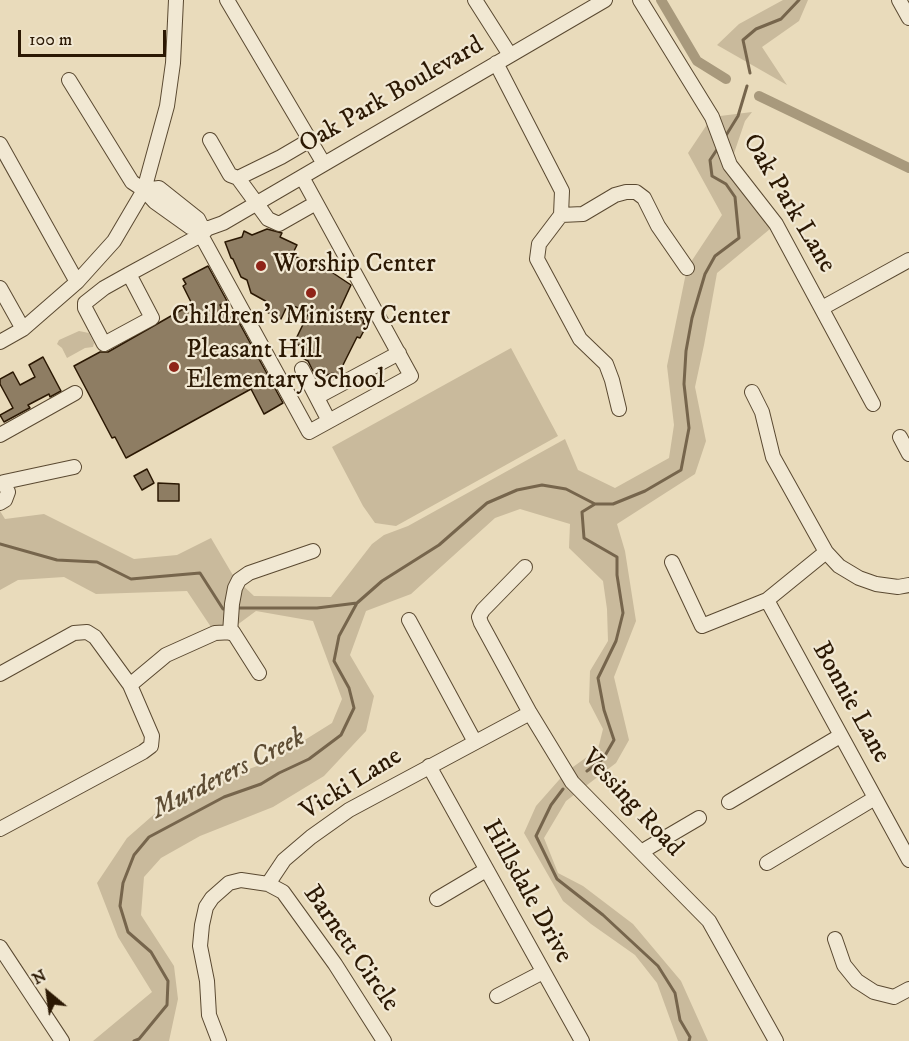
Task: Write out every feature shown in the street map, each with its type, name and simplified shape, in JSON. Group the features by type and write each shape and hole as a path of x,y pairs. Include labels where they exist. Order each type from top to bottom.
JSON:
{"street":[{"path":"0,342 23,329 77,282 114,241 144,190 167,106 173,63 176,0"},
{"path":"227,0 324,164"},
{"path":"475,0 510,55"},
{"name":"Oak Park Boulevard","path":"129,273 152,318 104,344 88,314 85,303 104,288 129,273 204,230 223,223 605,0"},
{"name":"Oak Park Lane","path":"640,0 712,117 730,165 776,224 873,404"},
{"path":"899,0 909,18"},
{"path":"496,63 562,191 561,214 539,244 537,259 580,339 606,364 619,409"},
{"path":"69,80 132,182 144,190 159,188 198,219 309,432 411,376 302,177"},
{"path":"210,140 230,174 238,178 268,219 279,224 316,203"},
{"path":"238,178 281,158 310,140"},
{"path":"0,144 77,282"},
{"path":"561,214 583,214 615,195 636,192 645,198 658,226 687,268"},
{"path":"822,308 909,260"},
{"path":"0,288 23,329"},
{"path":"317,398 399,353"},
{"path":"302,369 329,421"},
{"path":"752,392 762,412 773,457 826,552 839,566 859,578 876,584 898,587 909,585"},
{"path":"0,435 75,393"},
{"path":"900,437 909,454"},
{"path":"0,503 5,500 8,492 2,478 74,467"},
{"path":"230,633 238,580 249,573 313,551"},
{"path":"672,562 702,626 767,600 826,552"},
{"name":"Vessing Road","path":"525,567 483,610 479,617 481,623 530,713 572,782 709,921 776,1041"},
{"name":"Bonnie Lane","path":"767,600 909,860"},
{"path":"409,620 475,742"},
{"path":"0,674 75,633 87,632 95,637 130,685 152,736 151,746 143,752 0,829"},
{"path":"130,685 166,655 206,636 233,632 258,673"},
{"name":"Vicki Lane","path":"268,884 284,861 311,837 349,810 530,713"},
{"path":"729,802 840,736"},
{"name":"Hillsdale Drive","path":"429,766 582,1041"},
{"path":"767,862 875,798"},
{"path":"641,852 699,818"},
{"path":"436,899 486,870"},
{"name":"Barnett Circle","path":"219,1041 209,1015 207,981 200,946 202,925 206,907 221,889 229,883 241,880 268,884 283,892 335,964 384,1041"},
{"path":"835,939 844,965 857,981 874,992 894,997 909,988"},
{"path":"0,947 62,1041"},
{"path":"497,996 543,972"}],"shaded area":[{"path":"783,0 808,0 799,21 762,47 787,85 717,45 739,24"},
{"path":"752,112 745,121 730,165 776,224 717,273 695,387 706,441 695,474 617,524 625,551 636,621 614,677 629,740 616,763 566,801 544,838 558,873 583,886 633,924 681,981 708,1041 678,1041 657,983 635,955 563,901 524,833 536,806 566,772 598,749 603,729 589,702 590,671 608,641 603,581 569,548 570,524 520,509 495,518 411,594 366,611 350,655 374,696 366,731 324,776 273,807 200,836 161,858 144,877 141,915 174,966 178,999 169,1041 93,1041 152,992 118,937 97,883 127,838 175,796 271,761 332,723 342,699 313,621 256,611 233,628 215,633 187,591 96,594 64,577 18,580 0,590 0,511 5,519 44,514 134,559 177,555 211,538 234,577 254,596 331,597 372,544 384,535 408,526 565,439 578,470 615,488 669,458 674,425 667,366 687,268 722,215 688,153 712,117"},
{"path":"79,331 89,333 94,343 93,347 85,348 67,358 57,344 59,340"},
{"path":"511,348 558,436 396,526 375,523 363,506 332,447"}],"building":[{"path":"267,229 282,233 280,237 297,245 292,255 333,273 351,285 339,311 354,319 356,315 364,319 363,323 367,325 360,338 357,337 338,375 333,373 324,376 313,371 308,361 303,358 307,349 294,343 309,312 288,304 281,319 265,311 269,303 251,293 247,280 241,277 231,258 225,242 242,237 244,231 252,235"},
{"path":"208,266 227,301 220,305 226,319 235,315 283,403 264,414 251,389 126,458 115,437 112,438 74,366 100,352 108,352 192,304 183,286 186,284 183,279"},
{"path":"43,357 61,391 50,397 49,394 28,405 30,408 4,422 0,415 13,408 0,384 0,379 13,372 20,385 35,377 29,365"},
{"path":"147,469 154,483 142,490 134,476"},
{"path":"158,483 179,484 179,501 158,501"}],"waterway":[{"path":"661,0 697,61 726,79"},
{"name":"Murderers Creek","path":"750,73 743,40 756,29 781,19 799,0"},
{"name":"Murderers Creek","path":"725,137 738,116 747,86"},
{"path":"759,96 909,168"},
{"name":"Murderers Creek","path":"134,1041 139,1039 167,1005 168,981 151,952 128,932 120,906 123,883 134,855 149,837 224,797 261,784 309,759 341,735 354,708 349,688 334,661 339,636 357,603 382,581 439,545 487,503 517,490 542,485 566,489 595,504 613,504 645,491 681,470 689,428 684,384 686,351 692,318 705,274 715,256 739,238 735,197 726,184 712,176 710,160 718,148"},
{"path":"587,771 603,759 614,740 604,710 598,678 616,641 623,613 617,575 617,557 584,538 582,512 595,504"},
{"path":"0,544 57,560 97,562 131,579 200,573 223,609 226,609"},
{"path":"236,608 317,608 357,603"},
{"path":"563,789 551,805 536,836 557,879 603,915 658,966 675,993 680,1020 690,1037 689,1041"}],"place":[{"name":"Worship Center","path":"261,266"},
{"name":"Children's Ministry Center","path":"311,293"},
{"name":"Pleasant Hill Elementary School","path":"174,367"}]}
